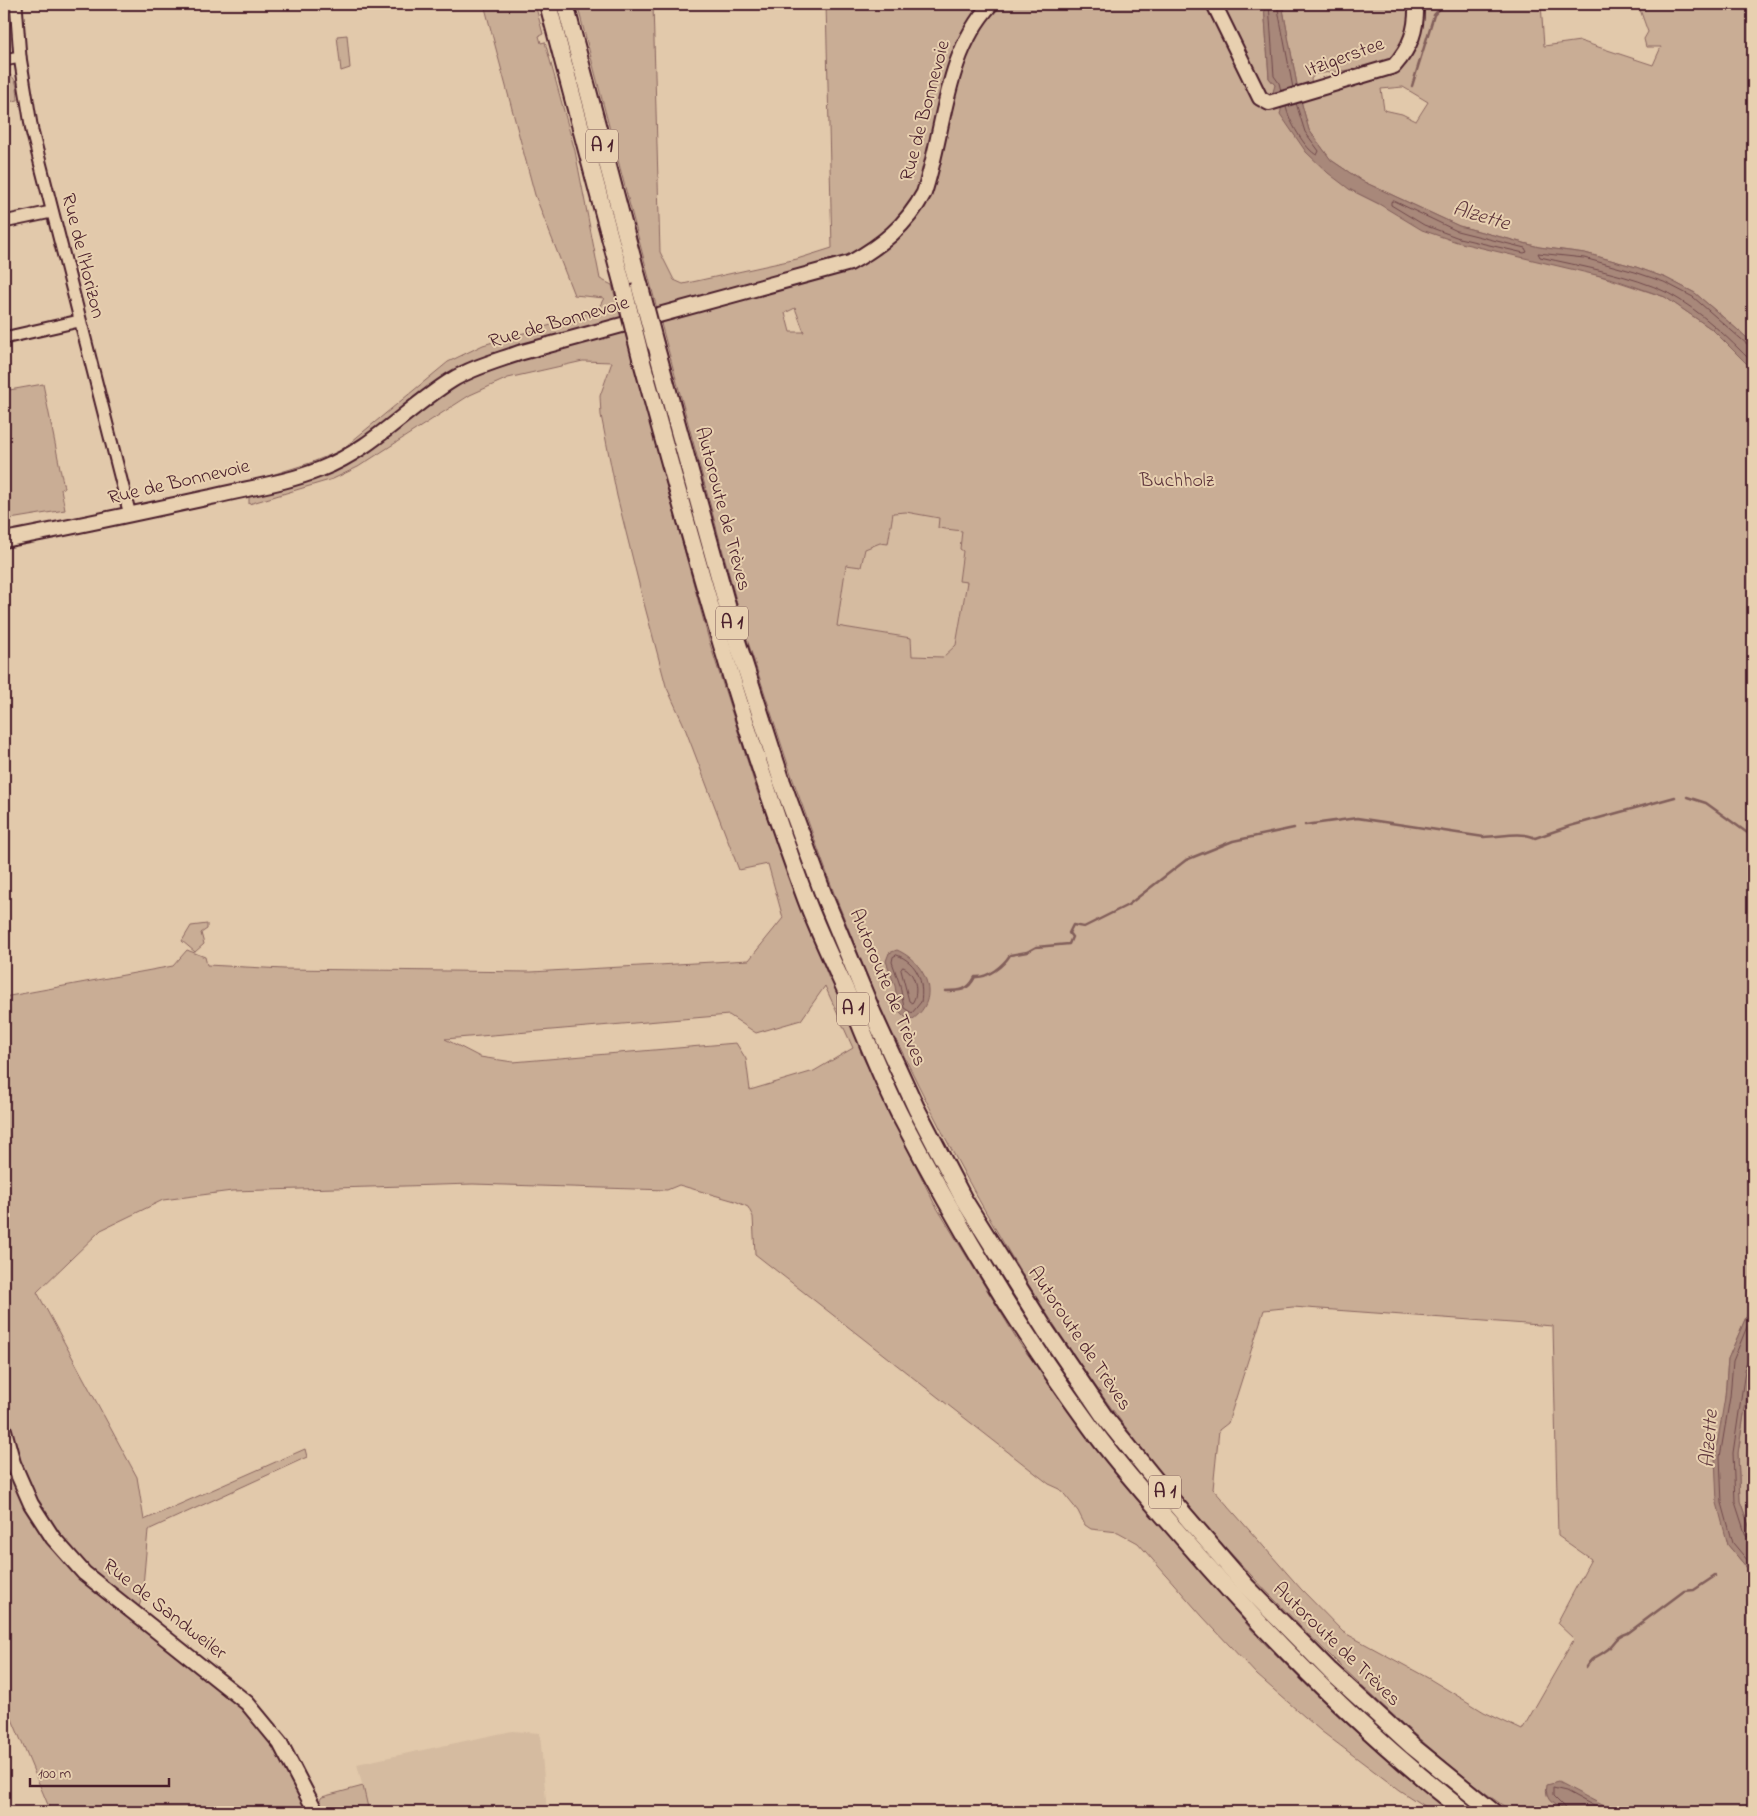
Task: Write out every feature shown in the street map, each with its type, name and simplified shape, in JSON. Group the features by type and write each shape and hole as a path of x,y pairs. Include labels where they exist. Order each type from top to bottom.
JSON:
{"highway":[{"name":"Autoroute de Trèves","path":"548,4 641,358 719,642 766,787 808,903 900,1115 947,1202 1032,1344 1092,1430 1171,1524 1265,1630 1317,1683 1393,1752 1465,1812"},
{"name":"Autoroute de Trèves","path":"565,4 654,344 736,638 782,782 824,896 873,1014 916,1108 964,1200 1046,1331 1106,1420 1246,1586 1330,1671 1412,1746 1493,1812"}],"main road":[{"name":"Rue de Bonnevoie","path":"4,540 130,515 290,479 322,469 353,454 381,436 447,384 479,366 850,263 866,254 898,230 913,213 924,194 963,43 977,19 991,4"},
{"name":"Itzigerstee","path":"1214,4 1260,98 1269,103 1280,102 1394,66 1405,54 1413,38 1416,4"},
{"name":"Rue de Sandweiler","path":"4,1430 14,1464 31,1504 53,1538 84,1573 99,1586 247,1703 280,1743 316,1812"}],"street":[{"name":"Rue de l'Horizon","path":"16,4 20,57 32,132 130,515"},
{"path":"4,60 20,57"},
{"path":"4,222 51,212"},
{"path":"4,338 79,321"}],"shaded area":[{"path":"905,512 939,518 962,530 960,549 963,551 959,580 967,582 956,645 943,657 912,656 911,638 836,626 846,564 861,567 865,549 880,543 888,544 893,513"},
{"path":"512,1731 540,1733 547,1812 369,1812 357,1764"}],"green space":[{"name":"Buchholz","path":"484,4 535,4 543,34 539,36 541,43 545,42 575,151 600,279 612,285 710,644 757,791 829,979 877,1000 834,893 792,777 745,633 577,4 653,4 660,252 674,280 683,284 797,259 832,248 826,4 1264,4 1269,78 1275,85 1282,111 1349,189 1379,204 1665,297 1713,330 1753,370 1753,1301 1728,1359 1725,1397 1728,1545 1753,1575 1753,1812 1585,1812 1541,1814 1516,1812 1507,1808 1478,1787 1412,1732 1323,1648 1245,1569 1172,1486 1104,1398 1018,1267 966,1177 895,1037 860,1051 934,1203 1020,1344 1122,1481 1257,1636 1334,1712 1401,1772 1450,1812 1433,1812 1399,1790 1321,1731 1257,1675 1138,1543 1118,1532 1091,1529 1085,1525 1078,1511 1060,1489 1049,1484 755,1254 753,1217 748,1207 735,1201 679,1185 667,1190 473,1184 232,1191 163,1200 101,1230 37,1292 137,1477 144,1520 305,1449 307,1457 148,1530 142,1597 138,1610 219,1684 268,1733 311,1812 51,1812 4,1700 4,997 173,966 187,950 205,957 207,965 284,969 531,972 749,960 783,918 768,864 739,870 683,723 666,686 617,496 601,415 600,396 612,362 583,361 508,378 470,395 358,467 333,479 249,504 249,482 310,463 340,451 448,362 483,345 568,320 574,315 596,313 604,298 574,295 535,195","holes":["795,308 804,332 790,332 785,313","906,512 939,518 938,528 962,531 960,549 963,551 959,581 967,582 956,645 943,657 912,656 911,638 837,626 846,565 861,567 865,549 880,543 888,544 893,513","825,986 853,1048 814,1071 750,1090 746,1059 736,1043 513,1062 480,1057 445,1039 729,1015 756,1033 801,1020","1293,1307 1553,1326 1558,1536 1591,1559 1557,1623 1574,1639 1522,1730 1484,1712 1428,1678 1343,1632 1301,1589 1213,1489 1219,1430 1228,1423 1264,1310"]},
{"path":"1282,4 1541,4 1544,46 1580,41 1653,65 1661,47 1646,47 1644,39 1648,32 1638,4 1753,4 1753,343 1695,293 1666,278 1636,267 1585,253 1539,247 1459,226 1362,181 1331,160 1309,130 1298,90","holes":["1349,70 1353,79 1312,86 1311,79 1315,74","1403,87 1428,102 1416,121 1402,114 1384,110 1381,89"]},
{"path":"347,35 350,68 341,71 337,36"},
{"path":"4,74 14,79 18,100 4,103"},
{"path":"43,384 64,488 61,489 65,510 4,520 4,391"},
{"path":"207,924 207,929 201,933 204,944 195,952 182,941 191,926"},
{"path":"1753,1357 1753,1537 1740,1501 1738,1453"},
{"path":"363,1786 369,1812 321,1812 317,1804 322,1797"}],"water":[{"name":"Alzette","path":"1264,4 1282,4 1298,90 1309,130 1331,160 1362,181 1459,226 1539,247 1585,253 1636,267 1666,278 1695,293 1753,343 1753,370 1713,330 1665,297 1613,279 1457,242 1422,230 1379,204 1349,189 1328,173 1306,152 1280,114 1280,102 1273,92 1275,85 1269,78"},
{"path":"897,950 915,963 926,981 927,1001 922,1010 913,1019 905,1017 899,1011 895,986 886,961 889,953"},
{"name":"Alzette","path":"1753,1301 1753,1357 1738,1453 1740,1501 1753,1537 1753,1575 1728,1545 1717,1503 1715,1457 1725,1397 1728,1359"},
{"path":"1558,1782 1613,1812 1581,1812 1560,1807 1552,1802 1547,1795 1547,1785"}],"waterway":[{"path":"1412,86 1434,15 1444,4"},
{"path":"1305,825 1357,818 1484,837 1523,835 1535,838 1570,826 1675,797"},
{"path":"1687,797 1706,803 1753,837"},
{"path":"945,991 966,988 975,977 985,976 995,970 1010,955 1027,952 1036,947 1069,944 1072,937 1069,933 1073,925 1084,927 1128,905 1186,860 1233,841 1294,828"},
{"path":"1586,1667 1592,1659 1608,1650 1619,1637 1628,1633 1684,1591 1694,1590 1715,1576"}]}
